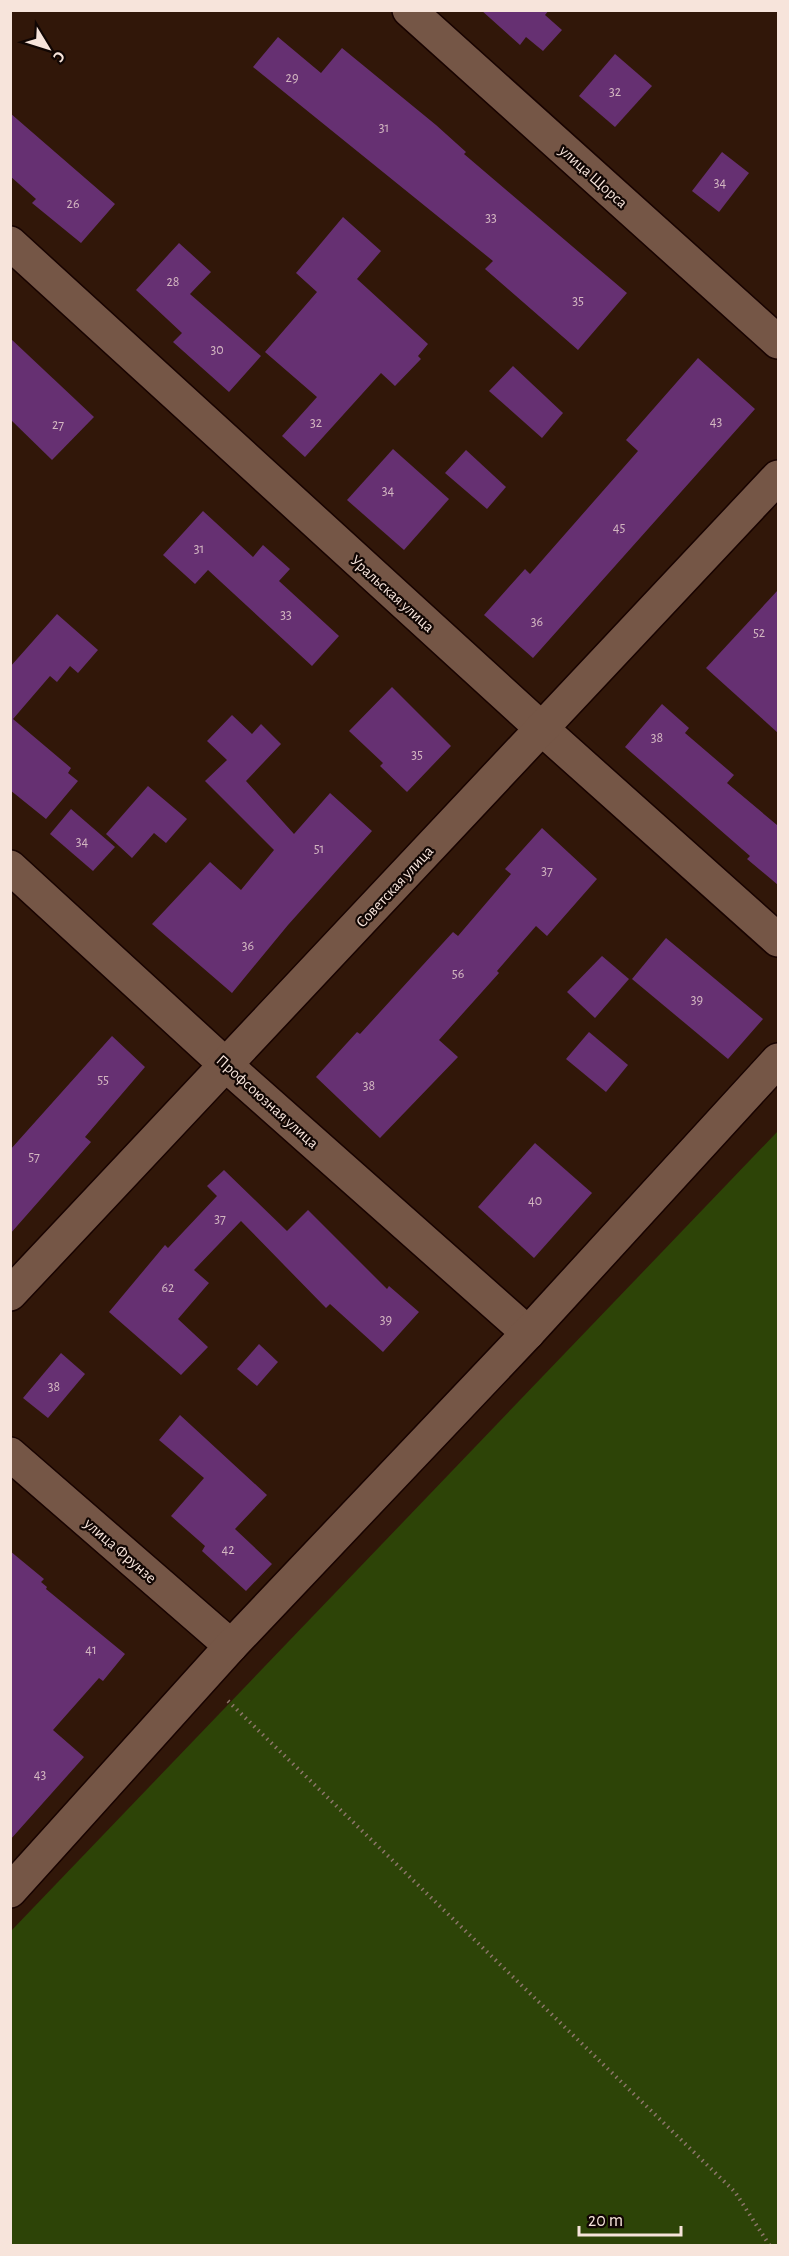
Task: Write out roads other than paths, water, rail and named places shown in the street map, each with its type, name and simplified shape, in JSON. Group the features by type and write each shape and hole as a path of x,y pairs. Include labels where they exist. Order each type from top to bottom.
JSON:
{"street":[{"name":"улица Щорса","path":"409,10 778,342"},
{"name":"Уральская улица","path":"10,243 541,728 778,940"},
{"name":"Советская улица","path":"10,1294 227,1066 778,477"},
{"name":"Профсоюзная улица","path":"10,867 227,1066 528,1332"},
{"path":"10,1891 231,1646 528,1332 778,1060"},
{"name":"улица Фрунзе","path":"10,1454 231,1646"}]}
